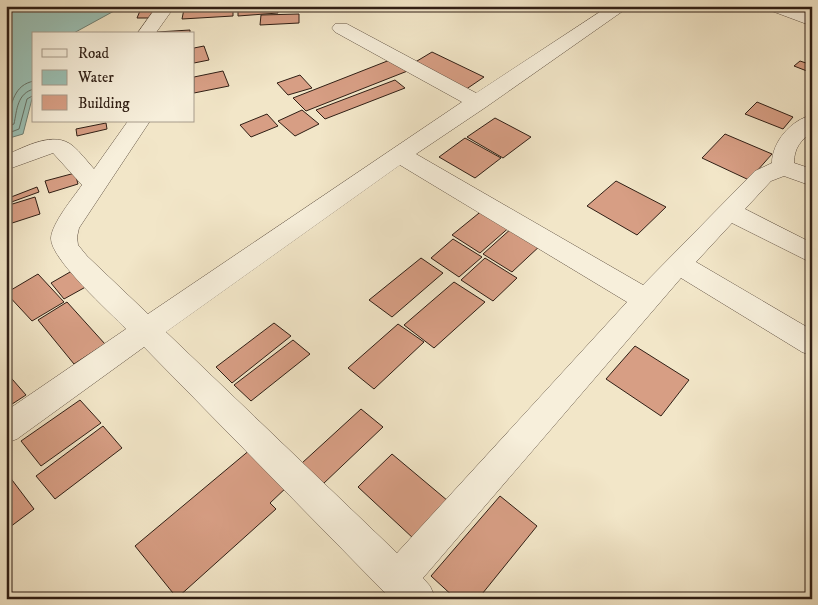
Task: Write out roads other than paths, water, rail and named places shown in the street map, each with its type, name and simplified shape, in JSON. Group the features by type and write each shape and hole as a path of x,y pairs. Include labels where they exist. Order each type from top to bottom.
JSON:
{"street":[{"path":"147,32 166,6"},
{"path":"6,429 399,154 479,103 621,6"},
{"path":"775,6 812,21"},
{"path":"341,28 479,103"},
{"path":"783,167 784,147 794,135 812,121"},
{"path":"138,122 131,137 86,195 64,234 65,247 78,263 407,589 678,264 763,176 783,167 812,178"},
{"path":"6,163 46,147 57,146 64,150 95,185"},
{"path":"399,154 647,301"},
{"path":"729,211 812,254"},
{"path":"678,264 812,344"}],"water":[{"path":"6,6 110,6 114,11 76,32 32,32 32,99 23,134 6,139"}]}
